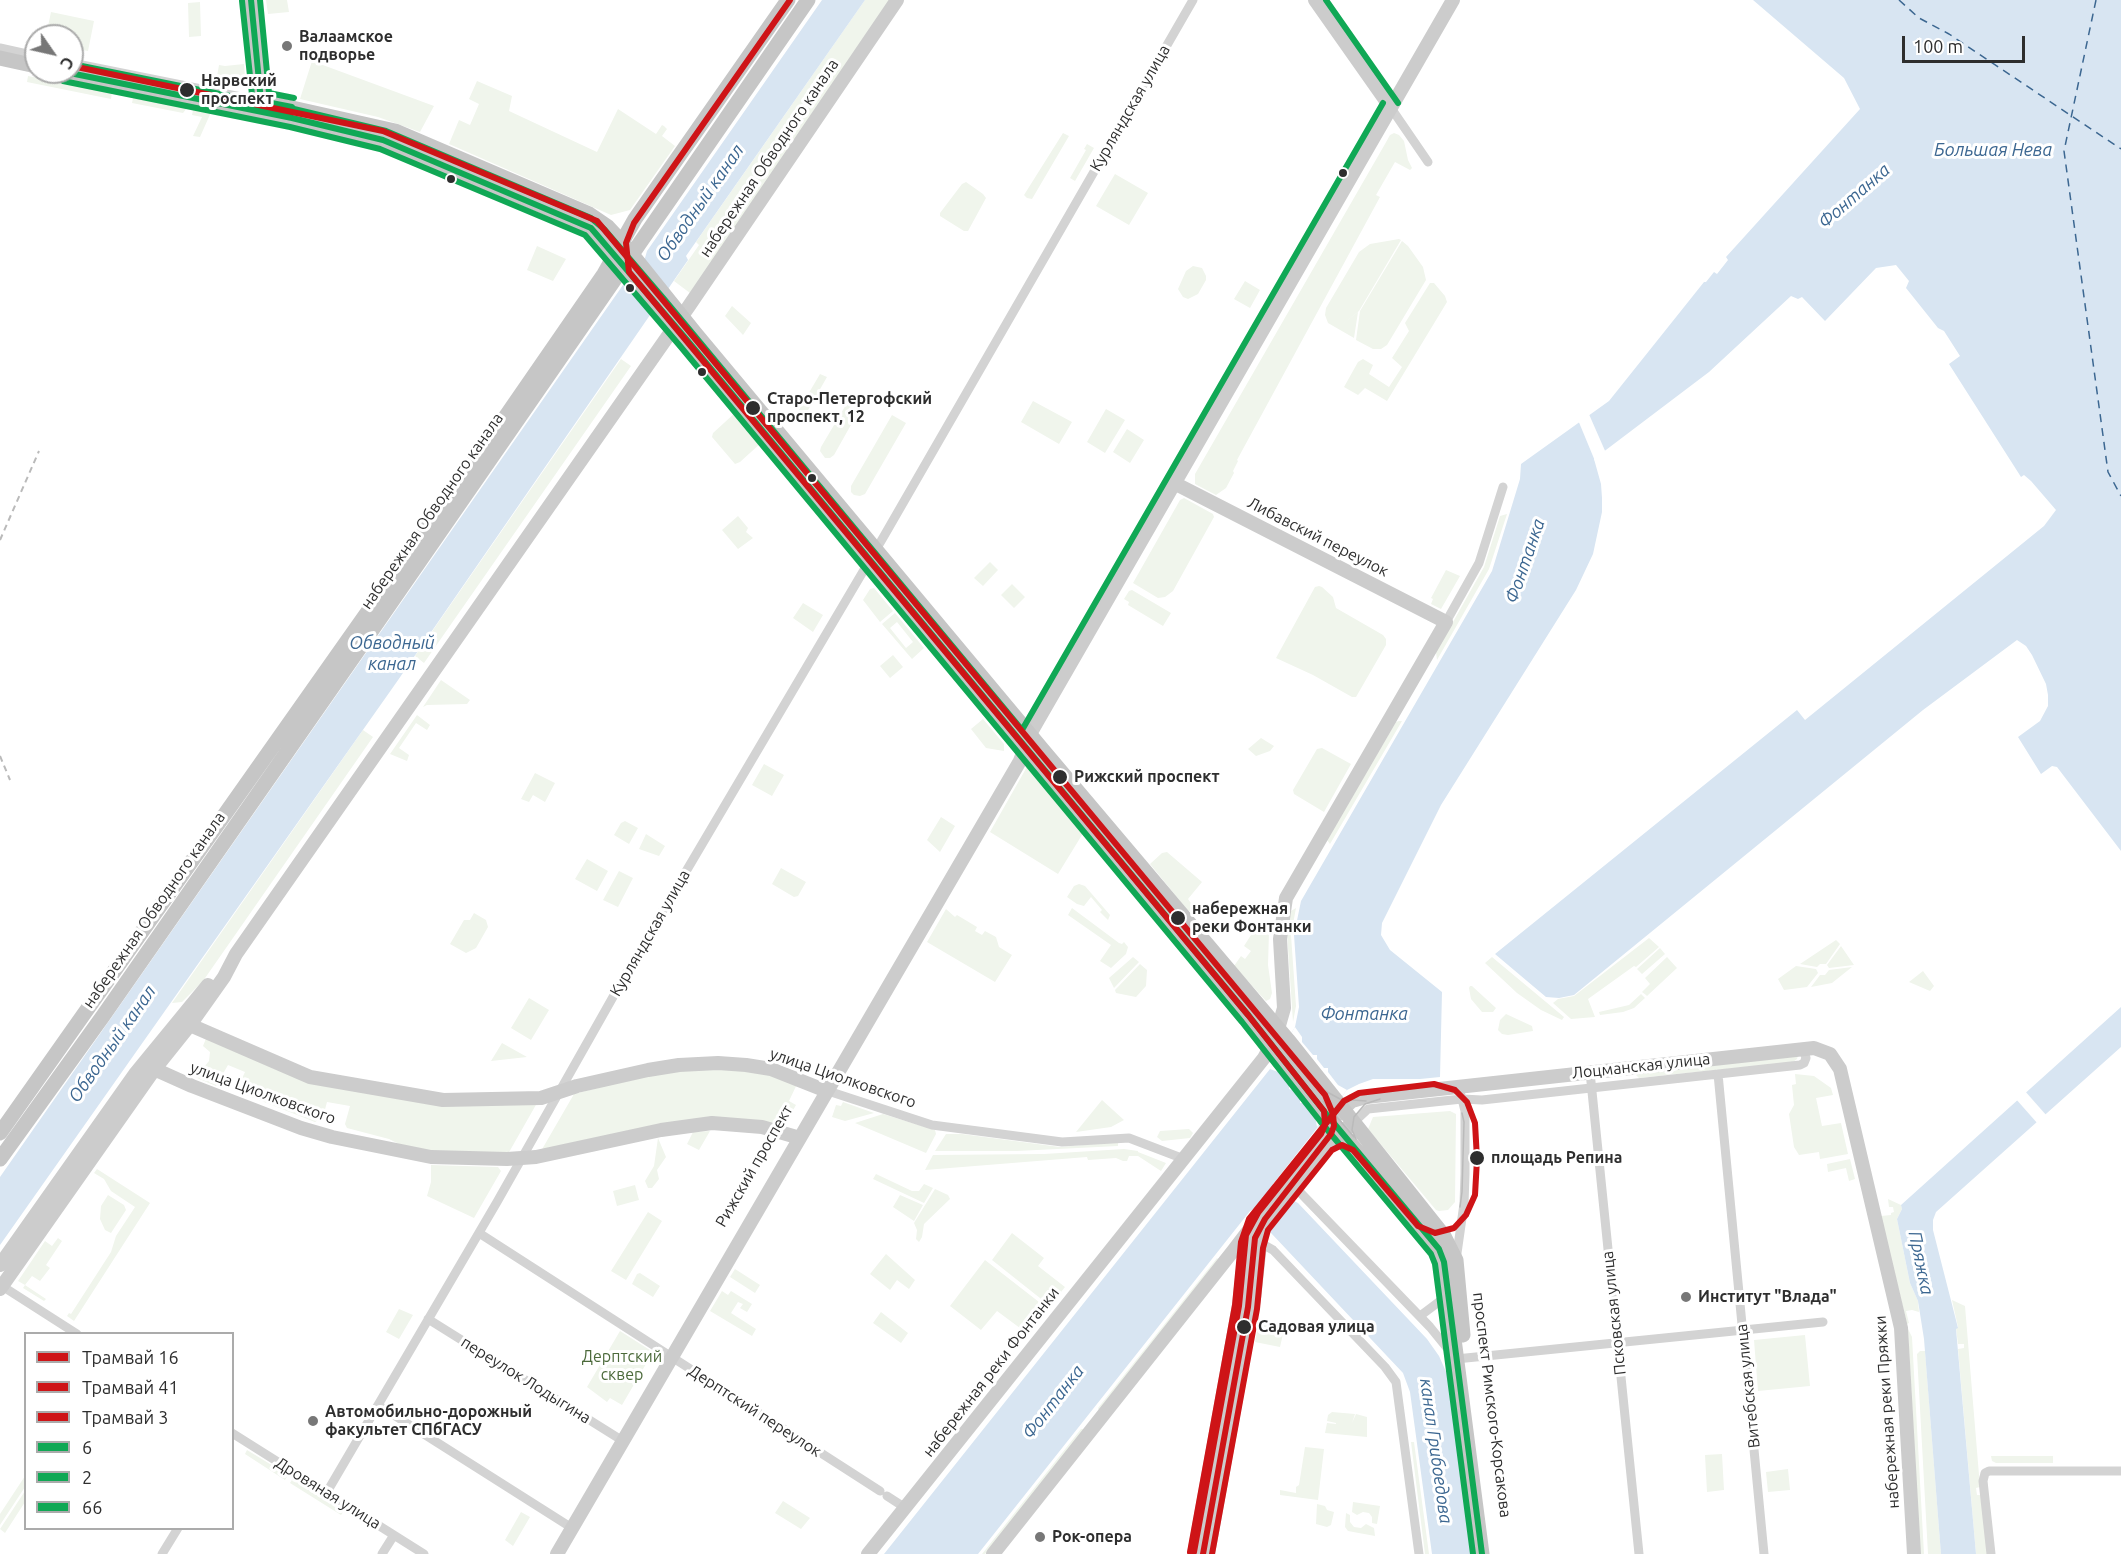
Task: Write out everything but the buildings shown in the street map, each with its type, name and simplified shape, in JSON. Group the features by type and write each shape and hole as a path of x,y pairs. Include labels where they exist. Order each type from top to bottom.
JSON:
{"main road":[{"path":"251,0 260,106"},
{"name":"набережная Обводного канала","path":"0,1133 508,413 627,259 634,222 788,0"},
{"name":"набережная Обводного канала","path":"0,1159 365,640 808,0"},
{"path":"0,58 24,63"},
{"path":"84,75 395,131 598,218 627,259 873,555 1276,1048 1339,1123 1444,1236 1450,1261"},
{"path":"1026,742 1283,1034 1340,1105 1339,1123"},
{"name":"проспект Римского-Корсакова","path":"1450,1261 1482,1554"},
{"name":"проспект Римского-Корсакова","path":"1460,1358 1493,1554"}],"street":[{"name":"набережная Обводного канала","path":"0,1265 148,1067 224,977 236,954 678,321 897,0"},
{"name":"Курляндская улица","path":"327,1492 479,1233 639,951 873,555 1193,0"},
{"path":"1315,0 1428,162"},
{"name":"Рижский проспект","path":"546,1554 568,1525 796,1136 1013,754 1026,742 1454,0"},
{"path":"0,48 24,53"},
{"path":"84,66 260,106"},
{"name":"Либавский переулок","path":"1174,483 1446,622"},
{"name":"набережная реки Фонтанки","path":"868,1554 1264,1058 1276,1048 1283,1034 1284,1008 1280,939 1286,898 1479,563 1503,487"},
{"name":"улица Циолковского","path":"185,1022 310,1077 443,1101 541,1098 577,1086 679,1065 718,1063 746,1065 771,1070 932,1125 1062,1142 1129,1138 1184,1159"},
{"name":"Лоцманская улица","path":"1460,1093 1512,1081 1814,1048 1830,1054 1840,1069 1846,1094"},
{"name":"Лоцманская улица","path":"1460,1093 1482,1100 1802,1065 1805,1055 1798,1049"},
{"name":"набережная Обводного канала","path":"1,1287 148,1067"},
{"name":"улица Циолковского","path":"148,1067 291,1125 332,1137 431,1157 521,1158 549,1155 700,1124 733,1123 772,1129 796,1136"},
{"path":"1632,1067 1633,1083"},
{"name":"Псковская улица","path":"1590,1072 1639,1554"},
{"name":"Витебская улица","path":"1718,1074 1764,1554"},
{"path":"1512,1081 1508,1087 1514,1096"},
{"path":"1340,1105 1366,1097 1460,1093"},
{"path":"993,1554 1251,1228 1264,1218 1339,1123 1368,1109 1460,1093"},
{"path":"1450,1261 1464,1204 1465,1111 1460,1093"},
{"name":"набережная реки Пряжки","path":"1846,1094 1901,1328 1914,1554"},
{"path":"1291,1183 1460,1358 1823,1322"},
{"path":"1194,1554 1239,1305 1253,1242 1263,1228 1264,1218"},
{"path":"1208,1554 1254,1299 1251,1228"},
{"name":"Дерптский переулок","path":"479,1233 904,1507"},
{"path":"1233,1251 1253,1242 1273,1250 1396,1382 1419,1554"},
{"path":"1,1287 74,1332"},
{"path":"1419,1316 1452,1289"},
{"name":"переулок Лодыгина","path":"428,1319 619,1438"},
{"path":"378,1405 568,1525"},
{"name":"Дровяная улица","path":"234,1437 327,1492 424,1554"},
{"path":"1991,1554 1983,1481 1985,1473 1989,1471 2121,1471"},
{"name":"Рижский проспект","path":"557,1554 568,1525"},
{"path":"162,1554 177,1530"},
{"path":"382,1554 394,1535"}],"green space":[{"path":"266,0 287,0 289,12 268,14"},
{"path":"865,0 890,0 690,293 674,281 699,245 696,242"},
{"path":"200,2 201,36 189,37 188,3"},
{"path":"51,12 94,21 88,51 84,50 84,24 48,24"},
{"path":"312,61 434,106 420,132 378,117 300,99"},
{"path":"244,64 246,88 216,82 219,65"},
{"path":"477,81 512,96 509,111 597,152 618,109 656,134 662,125 664,126 667,129 662,136 675,146 630,210 611,215 449,144 459,120 470,125 479,104 469,99"},
{"path":"37,84 70,84 112,92 111,99"},
{"path":"133,98 187,108 183,113 132,103"},
{"path":"198,108 212,110 200,137 193,136 202,117 192,115 193,110 196,111"},
{"path":"1063,133 1069,136 1032,199 1027,198 1024,195"},
{"path":"1394,133 1404,141 1412,168 1410,170 1395,162 1376,195 1380,197 1237,460 1234,473 1226,488 1216,495 1195,484 1195,474 1390,135"},
{"path":"1087,144 1094,148 1075,181 1070,178"},
{"path":"1115,174 1148,193 1129,225 1096,206"},
{"path":"966,182 986,198 968,231 964,231 940,216 940,213"},
{"path":"1401,240 1359,311 1339,327 1358,312 1354,338 1328,323 1325,315 1326,308 1359,252 1370,244"},
{"path":"1402,241 1423,267 1426,280 1387,345 1381,349 1373,349 1356,340 1360,311"},
{"path":"537,246 566,259 553,281 527,270"},
{"path":"1193,266 1202,268 1206,280 1198,294 1188,299 1183,297 1178,289 1186,271"},
{"path":"1245,281 1260,290 1250,308 1234,299"},
{"path":"1430,283 1434,283 1447,302 1387,401 1365,388 1358,395 1344,387 1358,362 1363,359 1373,365 1369,374 1389,387 1402,367 1392,358 1409,331 1405,323"},
{"path":"732,306 751,323 743,335 725,316"},
{"path":"621,359 631,366 424,663 415,656"},
{"path":"820,374 827,377 803,419 798,420 797,413"},
{"path":"853,393 865,400 834,455 825,458 820,451 821,447"},
{"path":"1033,401 1072,422 1059,444 1021,422"},
{"path":"1106,409 1125,420 1105,453 1087,442"},
{"path":"736,412 761,443 735,464 712,437 713,433"},
{"path":"892,415 906,423 865,494 854,495 851,492 851,486"},
{"path":"1127,429 1144,440 1130,463 1113,452"},
{"path":"1184,498 1213,514 1214,517 1173,591 1165,597 1158,598 1133,583 1180,500"},
{"path":"1507,514 1489,569 1437,660 1436,652 1484,567 1500,516"},
{"path":"738,516 748,528 746,532 753,538 738,549 722,530"},
{"path":"990,562 998,570 983,586 974,578"},
{"path":"1446,570 1460,576 1441,609 1431,604 1433,599 1431,598"},
{"path":"1012,584 1025,597 1014,608 1001,595"},
{"path":"1319,586 1333,597 1336,608 1383,635 1386,639 1386,645 1356,697 1276,658 1315,587"},
{"path":"874,588 893,611 880,622 863,600 870,589"},
{"path":"1132,590 1171,613 1163,626 1128,605 1129,602 1124,599"},
{"path":"803,603 823,615 813,632 793,618"},
{"path":"895,613 924,648 912,659 882,624","holes":["897,622 913,642 906,648 890,628"]},
{"path":"893,655 903,667 890,678 880,666"},
{"path":"441,680 470,700 467,704 423,707"},
{"path":"417,715 430,725 427,730 416,723 399,748 409,755 407,761 390,754"},
{"path":"983,719 1004,744 1004,751 986,748 971,729"},
{"path":"1402,721 1330,844 1327,840 1396,722"},
{"path":"363,730 373,737 203,981 182,1002 172,1003"},
{"path":"1261,738 1274,746 1270,751 1256,756 1248,749"},
{"path":"1322,748 1351,764 1324,812 1294,794 1293,790 1317,749"},
{"path":"764,764 784,775 772,796 752,785"},
{"path":"1028,765 1085,830 1058,874 990,832"},
{"path":"535,773 555,783 545,802 533,795 529,802 521,799"},
{"path":"941,817 955,826 940,852 927,840"},
{"path":"625,821 638,828 629,844 614,835 621,823"},
{"path":"646,834 665,846 659,856 639,849"},
{"path":"1167,852 1202,882 1188,899 1193,906 1189,912 1150,864 1162,853"},
{"path":"587,859 608,871 597,891 575,879"},
{"path":"781,868 806,882 798,896 794,897 772,884"},
{"path":"619,871 633,878 618,907 603,900"},
{"path":"1079,884 1085,886 1110,915 1108,920 1091,897 1084,906 1067,897 1074,886"},
{"path":"1072,908 1119,943 1124,942 1128,947 1126,954 1111,968 1100,961 1111,945 1068,915"},
{"path":"1296,908 1291,935 1296,1006 1293,1022 1287,933 1291,911"},
{"path":"946,909 955,917 957,915 977,927 975,931 982,935 985,931 996,937 999,947 1012,955 995,982 927,942"},
{"path":"474,913 486,920 488,927 476,948 466,953 450,944 464,920 470,920"},
{"path":"1258,924 1269,932 1268,965 1272,993 1270,999 1266,1001 1234,966 1241,956 1245,959 1251,951 1244,946"},
{"path":"1649,938 1659,947 1636,967 1634,966 1588,999 1595,1017 1571,1019 1553,1003 1558,999 1574,996"},
{"path":"1836,940 1840,944 1826,964 1820,964 1817,967 1800,964"},
{"path":"1841,946 1854,965 1829,968 1827,965"},
{"path":"1660,948 1665,954 1642,974 1637,969"},
{"path":"1133,957 1139,962 1114,988 1109,978"},
{"path":"1492,957 1564,1017 1562,1020 1541,1010 1517,993 1485,963"},
{"path":"1667,957 1677,968 1647,996 1642,992 1650,984 1645,978"},
{"path":"1140,964 1147,970 1146,986 1136,997 1116,993 1115,990"},
{"path":"1796,966 1816,969 1818,973 1807,987 1784,990 1778,979"},
{"path":"1852,967 1832,983 1811,987 1820,975 1825,975 1829,970"},
{"path":"1923,971 1934,986 1930,991 1909,982"},
{"path":"1470,986 1496,1008 1493,1012 1482,1012 1471,999"},
{"path":"1641,994 1645,998 1634,1008 1600,1015 1599,1012 1629,1005"},
{"path":"529,998 549,1010 531,1040 511,1028"},
{"path":"1506,1014 1532,1026 1533,1031 1502,1034 1498,1030 1500,1020"},
{"path":"207,1036 314,1083 537,1103 508,1154 434,1153 409,1149 389,1139 347,1128 345,1124 350,1106 327,1102 323,1117 315,1122 236,1091 245,1072 228,1065 216,1086 190,1075 194,1068 204,1067 209,1061 210,1052 203,1046"},
{"path":"502,1043 527,1057 491,1061"},
{"path":"1798,1055 1793,1062 1639,1078 1636,1075 1636,1073"},
{"path":"738,1068 798,1082 789,1101 796,1105 784,1126 754,1122 541,1151 574,1094 663,1071"},
{"path":"1795,1074 1814,1076 1831,1088 1833,1095 1816,1098 1822,1126 1841,1123 1848,1154 1820,1159 1819,1152 1799,1155 1794,1147 1789,1114 1794,1105 1792,1085 1796,1084"},
{"path":"1102,1100 1124,1120 1111,1127 1076,1132"},
{"path":"843,1102 874,1113 845,1121 832,1117 836,1105 841,1106"},
{"path":"1450,1111 1456,1114 1455,1202 1448,1210 1439,1211 1368,1129 1373,1117"},
{"path":"883,1114 935,1130 936,1134 926,1153 855,1123"},
{"path":"1189,1129 1193,1133 1190,1138 1162,1141 1157,1137 1160,1131"},
{"path":"710,1131 699,1150 687,1144 693,1132"},
{"path":"946,1134 962,1134 1060,1147 1118,1142 1118,1146 1017,1151 935,1151"},
{"path":"658,1138 666,1157 657,1170 659,1179 652,1188 648,1188 645,1181 654,1166"},
{"path":"1124,1149 1138,1151 1166,1163 1161,1171 1138,1156 1129,1156 1127,1161 1116,1158 1088,1160 1087,1157 925,1170 933,1155 1044,1154"},
{"path":"1850,1159 1855,1179 1849,1181 1846,1168 1828,1172 1827,1164"},
{"path":"431,1165 498,1167 501,1171 474,1218 427,1196 431,1182"},
{"path":"97,1169 150,1203 74,1321 67,1316 71,1314 111,1252 116,1236 135,1207 111,1191 104,1179 94,1173"},
{"path":"876,1174 912,1191 919,1191 924,1184 933,1188 924,1203 873,1179"},
{"path":"635,1185 639,1200 617,1206 613,1191"},
{"path":"935,1189 948,1195 950,1199 924,1224 919,1242 916,1239 917,1230 914,1223"},
{"path":"108,1195 124,1205 126,1210 111,1233 105,1230 100,1219 101,1206"},
{"path":"900,1195 923,1205 914,1221 893,1207"},
{"path":"1888,1199 1901,1205 1902,1209 1897,1219 1910,1283 1918,1301 1919,1312 1906,1311 1909,1323 1907,1324 1881,1216 1891,1215 1894,1212 1893,1207 1889,1207"},
{"path":"648,1212 662,1221 626,1280 611,1271"},
{"path":"1012,1233 1044,1258 1038,1266 1065,1287 1050,1306 992,1260"},
{"path":"58,1238 62,1241 46,1265 50,1268 40,1281 32,1276 25,1285 18,1281 45,1241 52,1246"},
{"path":"886,1254 915,1280 909,1289 897,1280 890,1290 870,1274"},
{"path":"1218,1259 1099,1411 1098,1408"},
{"path":"985,1260 1048,1309 1028,1334 997,1311 981,1330 950,1306"},
{"path":"735,1269 760,1285 755,1293 730,1277"},
{"path":"640,1273 660,1286 653,1297 632,1284 637,1274"},
{"path":"25,1285 46,1299 44,1301 23,1288"},
{"path":"722,1291 728,1295 731,1291 752,1304 747,1312 740,1308 743,1304 738,1302 731,1313 756,1329 752,1336 710,1311"},
{"path":"1952,1300 1965,1306 1980,1487 1976,1488 1977,1495 1981,1495 1987,1554 1976,1554 1958,1349 1964,1348 1964,1344 1958,1344 1956,1328 1958,1327"},
{"path":"399,1309 413,1315 399,1339 386,1332"},
{"path":"881,1312 908,1333 901,1343 873,1323"},
{"path":"1259,1321 1272,1326 1282,1323 1283,1334 1280,1347 1255,1342"},
{"path":"1908,1329 1912,1337 1924,1554 1920,1554"},
{"name":"Дерптский сквер","path":"620,1331 653,1352 622,1405 610,1398 607,1402 587,1387"},
{"path":"1805,1335 1810,1386 1758,1391 1754,1340"},
{"path":"1925,1351 1941,1554 1928,1554 1917,1354"},
{"path":"1332,1412 1355,1414 1352,1423 1356,1414 1367,1417 1367,1437 1325,1433 1327,1423 1336,1424 1327,1421 1328,1415"},
{"path":"1081,1429 1085,1429 985,1554 982,1554"},
{"path":"1411,1442 1414,1442 1429,1554 1425,1554"},
{"path":"1305,1447 1324,1449 1318,1500 1280,1495 1280,1490 1296,1493"},
{"path":"247,1450 288,1475 285,1480 245,1454"},
{"path":"1722,1454 1724,1490 1707,1492 1705,1455"},
{"path":"1991,1456 2053,1456 2053,1463 1996,1463 1992,1461"},
{"path":"1788,1469 1790,1490 1768,1492 1766,1472"},
{"path":"24,1478 24,1489 0,1525 0,1514"},
{"path":"293,1478 344,1511 341,1515 290,1483"},
{"path":"24,1493 24,1504 5,1533 0,1529"},
{"path":"783,1501 810,1518 801,1529 775,1513"},
{"path":"1353,1502 1380,1506 1377,1524 1372,1523 1369,1513 1363,1512 1357,1515 1352,1512"},
{"path":"1317,1504 1334,1512 1331,1525 1327,1527 1316,1524"},
{"path":"521,1512 530,1517 513,1546 505,1540"},
{"path":"1346,1513 1350,1515 1350,1522 1354,1527 1361,1528 1366,1524 1374,1528 1375,1536 1348,1531 1345,1527"}],"water":[{"name":"Обводный канал","path":"822,0 865,0 686,256 688,260 396,683 0,1245 0,1177 623,285 645,258 647,251"},
{"path":"1753,0 2121,0 2121,851 2057,767 2052,766 2041,774 2018,737 2040,721 2048,706 2048,695 2046,684 2032,655 2026,646 2017,640 1923,710 1574,995 1559,998 1546,997 1495,954 1797,710 1805,720 2044,526 2056,510 2031,481 2024,475 2021,477 1949,364 1960,356 1944,331 1938,328 1906,288 1909,281 1896,265 1876,268 1825,321 1802,297 1798,299 1791,296 1709,372 1594,459 1601,484 1602,512 1593,554 1576,590 1441,805 1382,923 1381,935 1390,950 1442,992 1440,1077 1373,1079 1347,1090 1273,1184 1288,1203 1294,1201 1298,1203 1427,1339 1439,1356 1450,1388 1471,1554 1432,1554 1410,1392 1403,1373 1271,1233 1256,1208 1250,1211 978,1554 884,1554 1270,1069 1295,1027 1299,1007 1294,935 1301,901 1492,571 1520,479 1521,464 1609,401 1704,282 1714,272 1717,274 1728,260 1726,257 1860,109 1844,78"},
{"name":"Пряжка","path":"2121,1007 2121,1047 1936,1212 1933,1220 1933,1230 1958,1328 1956,1329 1976,1554 1941,1554 1924,1339 1918,1301 1910,1283 1897,1219 1902,1209 1901,1205"}],"pier":[{"path":"1588,412 1606,453 1595,461 1578,420"},
{"path":"1295,1027 1302,1037 1302,1042 1313,1055 1317,1055 1317,1059 1324,1068 1328,1068 1328,1072 1338,1085 1347,1090 1317,1127 1315,1116 1304,1103 1300,1103 1300,1098 1289,1089 1289,1085 1278,1072 1270,1069"},
{"path":"2024,1090 2047,1116 2038,1124 2015,1098"}],"ferry route":[{"path":"1899,0 1919,18 1949,34 2121,149"},
{"path":"2096,0 2064,151 2108,472 2121,496"}],"tram line":[{"name":"41","path":"790,0 634,223 626,243 629,272 1248,1015 1324,1111 1325,1125 1321,1134 1258,1213 1246,1235 1239,1306 1194,1552"},
{"name":"16","path":"84,69 383,131 597,221 1325,1095 1333,1114 1334,1126 1331,1134 1265,1219 1255,1238 1248,1307 1203,1554"},
{"name":"3","path":"1190,1552 1235,1305 1241,1242 1249,1219 1344,1101 1359,1093 1434,1084 1455,1090 1467,1102 1475,1123 1477,1159 1475,1195 1466,1215 1454,1228 1435,1233 1418,1226 1353,1150 1342,1145 1332,1150 1268,1230 1263,1248 1257,1309 1212,1554"},
{"path":"1318,1087 1340,1099 1366,1101"},
{"path":"1356,1139 1352,1130 1354,1117 1365,1104 1380,1099"},
{"path":"1323,1101 1354,1137"},
{"path":"1460,1207 1464,1122 1462,1113"}],"railway":[{"path":"0,540 39,451"},
{"path":"0,756 10,780"}],"transit line":[{"name":"6","path":"251,0 261,101 292,107"},
{"name":"66","path":"260,0 269,93 294,98"},
{"name":"66","path":"1326,0 1398,103"},
{"name":"2","path":"242,1 253,104 258,110 290,116"},
{"name":"66","path":"84,66 294,109 386,131 591,218 604,229 664,299 1022,730 1383,103"},
{"name":"6","path":"84,76 292,118 383,140 591,228 687,340 1249,1016 1327,1115 1439,1249 1444,1262 1482,1554"},
{"name":"2","path":"78,84 290,127 380,149 585,235 1242,1022 1320,1121 1431,1254 1435,1264 1473,1554"}],"place":[{"name":"Валаамское подворье","path":"287,46"},
{"name":"Нарвский проспект","path":"187,90"},
{"name":"Старо-Петергофский проспект, 12","path":"753,408"},
{"name":"Рижский проспект","path":"1060,777"},
{"name":"набережная реки Фонтанки","path":"1178,918"},
{"name":"площадь Репина","path":"1477,1158"},
{"name":"Институт \"Влада\"","path":"1686,1297"},
{"name":"Садовая улица","path":"1244,1327"},
{"name":"Автомобильно-дорожный факультет СПбГАСУ","path":"313,1421"},
{"name":"Рок-опера","path":"1040,1537"}],"water label":[{"name":"Большая Нева","path":"1993,150"},
{"name":"Фонтанка","path":"1854,196"},
{"name":"Фонтанка","path":"1525,561"},
{"name":"Фонтанка","path":"1364,1014"},
{"name":"Фонтанка","path":"1053,1402"},
{"name":"канал Грибоедова","path":"1436,1451"}]}
